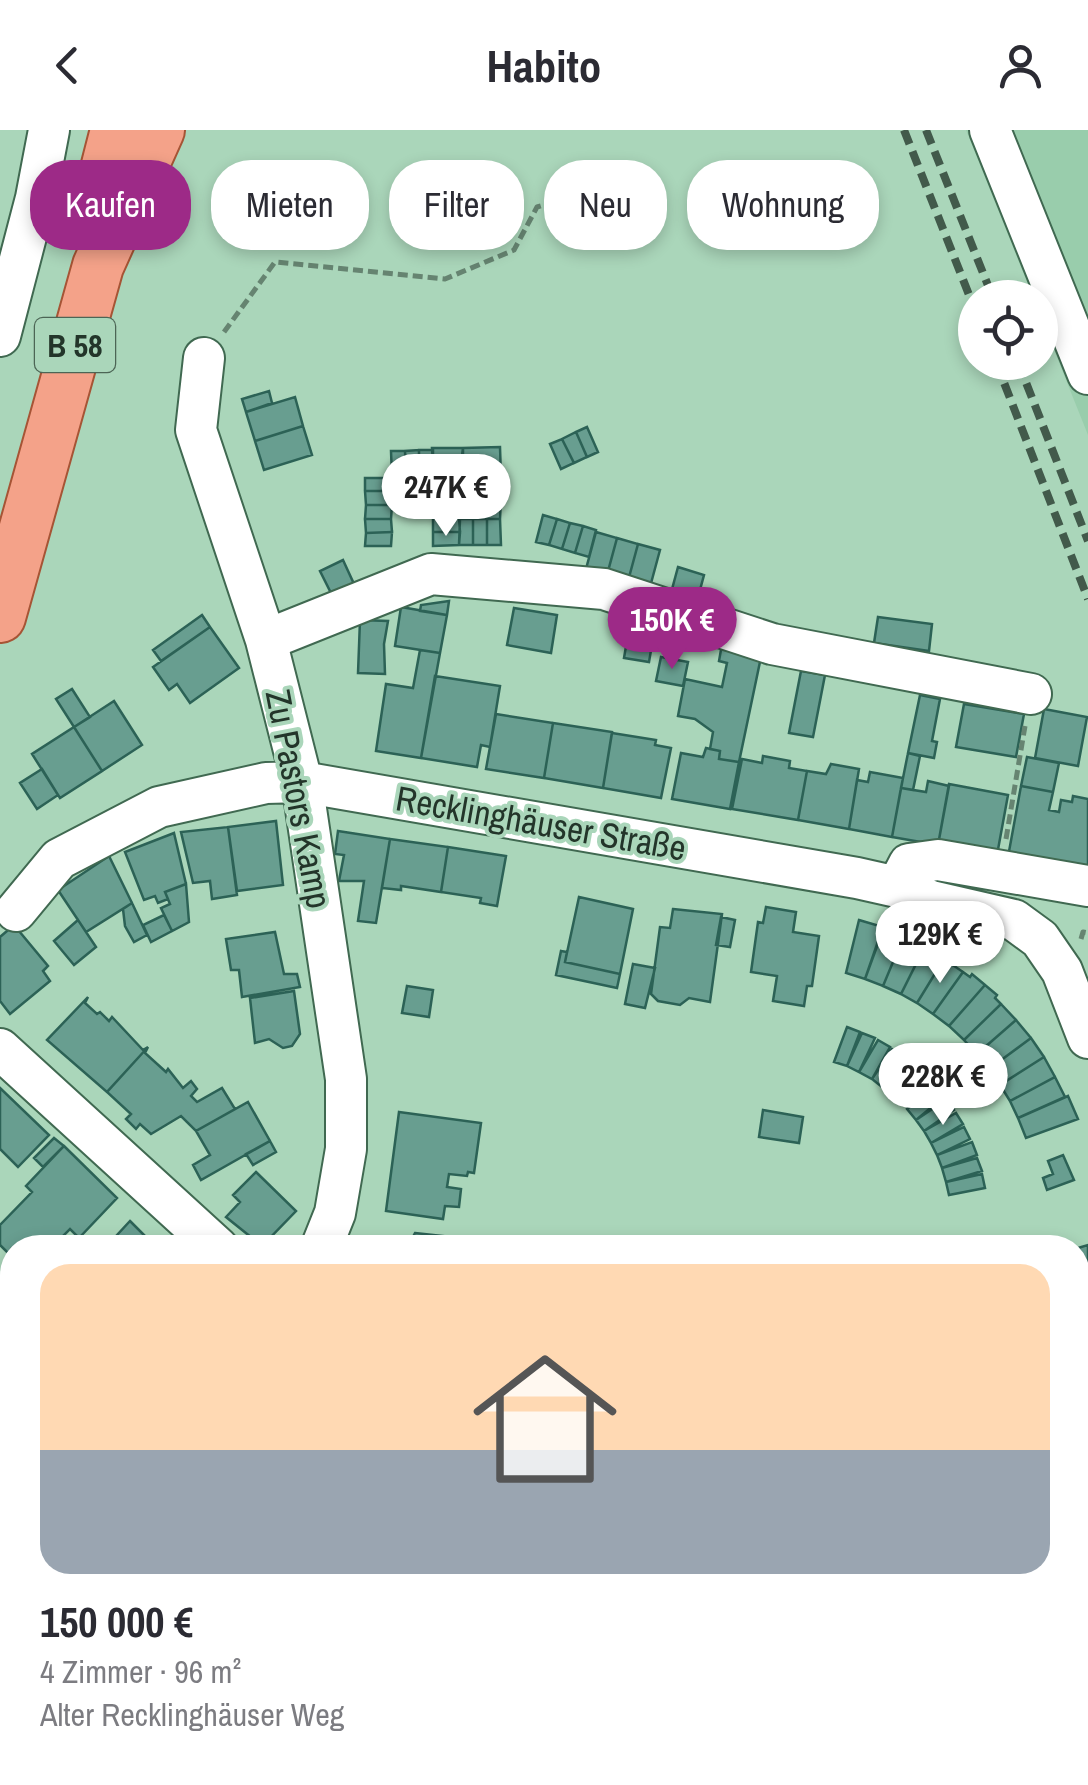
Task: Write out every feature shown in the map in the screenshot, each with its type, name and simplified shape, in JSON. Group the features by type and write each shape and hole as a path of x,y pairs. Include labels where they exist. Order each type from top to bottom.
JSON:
{"main road":[{"name":"B 58","path":"0,617 98,266 159,130"},
{"name":"B 58","path":"98,266 110,144"}],"street":[{"path":"0,336 36,198 49,130"},
{"path":"990,130 1088,374"},
{"name":"Zu Pastors Kamp","path":"204,358 196,430 266,640 302,782 346,1080 346,1149 336,1213 327,1235"},
{"path":"266,640 430,574 604,589 772,644 1031,694"},
{"name":"Recklinghäuser Straße","path":"16,910 59,859 160,807 266,783 302,782 897,886 931,901 1014,920 1040,939 1062,970 1088,1038"},
{"path":"897,886 909,864 938,860 1088,886"},
{"path":"0,1049 204,1235"}],"path":[{"path":"204,358 275,262 445,279 514,250 538,207 544,205"},
{"path":"1001,870 1031,694"}],"shaded area":[{"path":"966,130 1088,130 1088,435 1058,360 1058,280 1026,280"}],"building":[{"path":"269,391 272,403 246,412 242,399"},
{"path":"295,397 303,426 255,441 246,412"},
{"path":"303,426 312,455 264,470 255,441"},
{"path":"587,427 598,452 587,457 576,432"},
{"path":"576,432 587,457 574,463 562,439"},
{"path":"562,439 574,463 561,469 550,444"},
{"path":"500,447 501,477 459,477 463,448"},
{"path":"432,448 463,448 463,464 433,464"},
{"path":"419,450 419,477 406,477 405,451"},
{"path":"419,450 433,450 433,477 419,477"},
{"path":"391,451 405,451 406,477 392,477"},
{"path":"433,464 460,464 459,477 433,477"},
{"path":"433,477 459,477 460,491 433,491"},
{"path":"459,477 501,477 501,498 460,498"},
{"path":"365,478 392,478 391,491 365,491"},
{"path":"365,491 391,491 392,505 366,505"},
{"path":"433,491 460,491 460,504 433,505"},
{"path":"460,498 501,498 500,519 460,519"},
{"path":"460,504 459,518 433,519 433,505"},
{"path":"366,505 392,505 391,519 365,519"},
{"path":"543,515 557,519 549,545 536,542"},
{"path":"459,518 460,532 433,532 433,519"},
{"path":"365,519 391,519 392,532 366,533"},
{"path":"460,519 473,519 473,545 459,545"},
{"path":"473,519 487,519 487,545 473,545"},
{"path":"487,519 500,519 501,545 487,545"},
{"path":"557,519 570,523 562,549 549,545"},
{"path":"570,523 583,526 575,553 562,549"},
{"path":"583,526 596,530 589,557 575,553"},
{"path":"392,532 391,546 365,546 366,533"},
{"path":"433,532 460,532 459,545 433,546"},
{"path":"596,532 617,538 607,575 586,569"},
{"path":"617,538 638,544 628,581 607,575"},
{"path":"638,544 660,550 650,587 628,581"},
{"path":"343,560 354,584 332,595 320,571"},
{"path":"678,567 704,575 697,601 671,593"},
{"path":"449,601 447,615 420,611 421,605"},
{"path":"401,607 447,615 440,653 395,646"},
{"path":"514,608 557,615 551,653 507,645"},
{"path":"202,615 210,627 161,661 153,650"},
{"path":"878,617 932,624 929,651 874,643"},
{"path":"360,620 388,621 385,674 358,673"},
{"path":"210,627 239,668 190,703 177,684 169,690 153,667"},
{"path":"629,629 654,633 649,662 624,658"},
{"path":"722,644 761,657 739,762 719,759 720,751 710,749 713,732 695,719 678,716 685,679 722,687 727,663 719,661"},
{"path":"420,650 440,653 421,758 376,751 386,684 413,688"},
{"path":"661,657 688,662 683,686 656,681"},
{"path":"801,671 825,675 813,737 789,733"},
{"path":"435,676 500,686 490,747 481,745 477,767 421,758"},
{"path":"72,689 90,717 74,727 56,699"},
{"path":"920,695 940,699 932,741 937,742 934,758 908,753"},
{"path":"114,701 142,745 102,771 74,727"},
{"path":"964,704 1024,714 1016,757 956,747"},
{"path":"1044,709 1087,717 1078,766 1035,758"},
{"path":"496,714 553,723 544,778 486,769"},
{"path":"553,723 612,732 603,788 544,778"},
{"path":"74,727 102,771 60,798 32,754"},
{"path":"612,733 656,740 655,745 671,748 661,798 603,788"},
{"path":"706,748 720,751 719,759 739,762 730,809 672,799 681,753 703,757"},
{"path":"908,753 920,756 913,790 901,788"},
{"path":"763,756 790,761 789,768 807,771 798,820 732,809 742,759 762,763"},
{"path":"1027,757 1059,763 1053,792 1021,786"},
{"path":"831,764 859,769 849,829 798,820 807,771 826,774"},
{"path":"42,769 58,795 37,809 20,783"},
{"path":"870,772 903,778 892,837 849,829 857,780 868,782"},
{"path":"928,781 949,786 938,845 892,837 901,788 926,792"},
{"path":"949,784 1008,795 997,855 938,845"},
{"path":"1021,786 1053,792 1049,810 1059,812 1061,800 1072,802 1073,796 1088,799 1088,871 1008,857"},
{"path":"276,821 283,885 237,891 228,827"},
{"path":"228,827 237,895 212,899 210,881 193,883 181,832"},
{"path":"338,831 390,839 376,923 358,921 364,881 339,881 344,855 335,854"},
{"path":"174,833 186,884 165,892 168,899 158,903 155,896 144,900 125,852"},
{"path":"390,839 448,847 441,892 401,886 401,890 382,888"},
{"path":"448,847 506,856 497,906 480,903 481,898 441,892"},
{"path":"109,856 132,903 86,932 58,890"},
{"path":"186,884 189,922 172,931 161,908 170,904 165,892"},
{"path":"579,897 633,909 620,974 565,962"},
{"path":"132,903 147,935 134,942 125,926 123,909"},
{"path":"766,907 796,912 793,932 819,936 812,986 807,986 804,1006 773,1001 777,976 751,972 758,922 763,923"},
{"path":"673,909 722,914 710,1002 689,998 680,1005 658,1001 651,994 660,927 670,928"},
{"path":"164,915 172,931 151,942 143,925"},
{"path":"721,917 735,920 730,947 716,945"},
{"path":"78,920 96,947 74,965 54,941"},
{"path":"859,920 883,927 865,979 846,973"},
{"path":"14,925 48,966 43,971 50,981 10,1014 0,1001 0,937"},
{"path":"883,930 903,938 883,986 865,979"},
{"path":"275,932 284,974 297,974 300,987 242,997 239,970 231,970 226,939"},
{"path":"903,938 924,948 901,994 883,986"},
{"path":"924,948 944,959 917,1003 901,994"},
{"path":"561,951 567,952 565,962 620,974 617,988 556,975"},
{"path":"944,959 963,972 933,1014 917,1003"},
{"path":"633,964 655,968 645,1008 625,1004"},
{"path":"963,972 985,985 949,1026 933,1014"},
{"path":"985,985 1001,1004 964,1040 949,1026"},
{"path":"407,986 433,990 429,1017 402,1013"},
{"path":"294,991 300,1034 292,1046 283,1048 269,1039 255,1043 250,998"},
{"path":"88,997 85,1003 97,1014 100,1012 109,1021 112,1017 143,1050 148,1047 107,1092 47,1040"},
{"path":"1001,1004 1016,1020 977,1054 964,1040"},
{"path":"1016,1020 1031,1038 989,1069 977,1054"},
{"path":"847,1027 860,1032 847,1066 834,1062"},
{"path":"862,1033 875,1038 859,1072 847,1066"},
{"path":"1031,1038 1044,1057 1000,1085 989,1069"},
{"path":"878,1040 890,1047 872,1079 859,1072"},
{"path":"148,1047 145,1053 166,1072 168,1069 183,1088 191,1081 197,1089 191,1096 197,1102 222,1088 235,1109 196,1131 181,1116 151,1134 140,1124 136,1129 126,1119 131,1114 107,1092"},
{"path":"892,1049 904,1056 882,1087 872,1079"},
{"path":"1044,1057 1055,1077 1010,1101 1000,1085"},
{"path":"906,1058 916,1067 893,1095 882,1087"},
{"path":"919,1069 929,1078 903,1105 893,1095"},
{"path":"1055,1077 1065,1097 1018,1118 1010,1101"},
{"path":"936,1086 945,1096 916,1120 907,1109"},
{"path":"0,1088 49,1135 18,1167 0,1149"},
{"path":"1068,1096 1078,1119 1026,1138 1018,1118"},
{"path":"947,1099 954,1110 924,1131 916,1120"},
{"path":"248,1102 270,1141 201,1180 193,1165 210,1155 196,1131"},
{"path":"763,1110 803,1117 799,1143 759,1137"},
{"path":"399,1112 481,1123 474,1173 449,1174 447,1187 461,1189 459,1207 445,1206 443,1219 386,1211"},
{"path":"956,1113 963,1124 931,1143 924,1131"},
{"path":"964,1127 970,1139 937,1155 931,1143"},
{"path":"54,1138 64,1146 43,1167 34,1158"},
{"path":"270,1141 276,1152 253,1165 246,1154"},
{"path":"972,1142 977,1155 942,1168 937,1155"},
{"path":"64,1146 117,1198 82,1235 70,1229 64,1235 0,1235 0,1225 32,1192 26,1186"},
{"path":"1063,1155 1074,1180 1047,1190 1043,1178 1053,1174 1048,1161"},
{"path":"977,1158 982,1171 946,1182 942,1168"},
{"path":"256,1172 296,1211 273,1235 248,1235 226,1217 240,1202 233,1195"},
{"path":"982,1174 985,1188 949,1195 946,1182"},
{"path":"130,1221 144,1235 117,1235"}],"railway":[{"path":"904,130 963,280"},
{"path":"926,130 986,280"},
{"path":"1003,380 1088,599"},
{"path":"1025,380 1088,541"}]}
